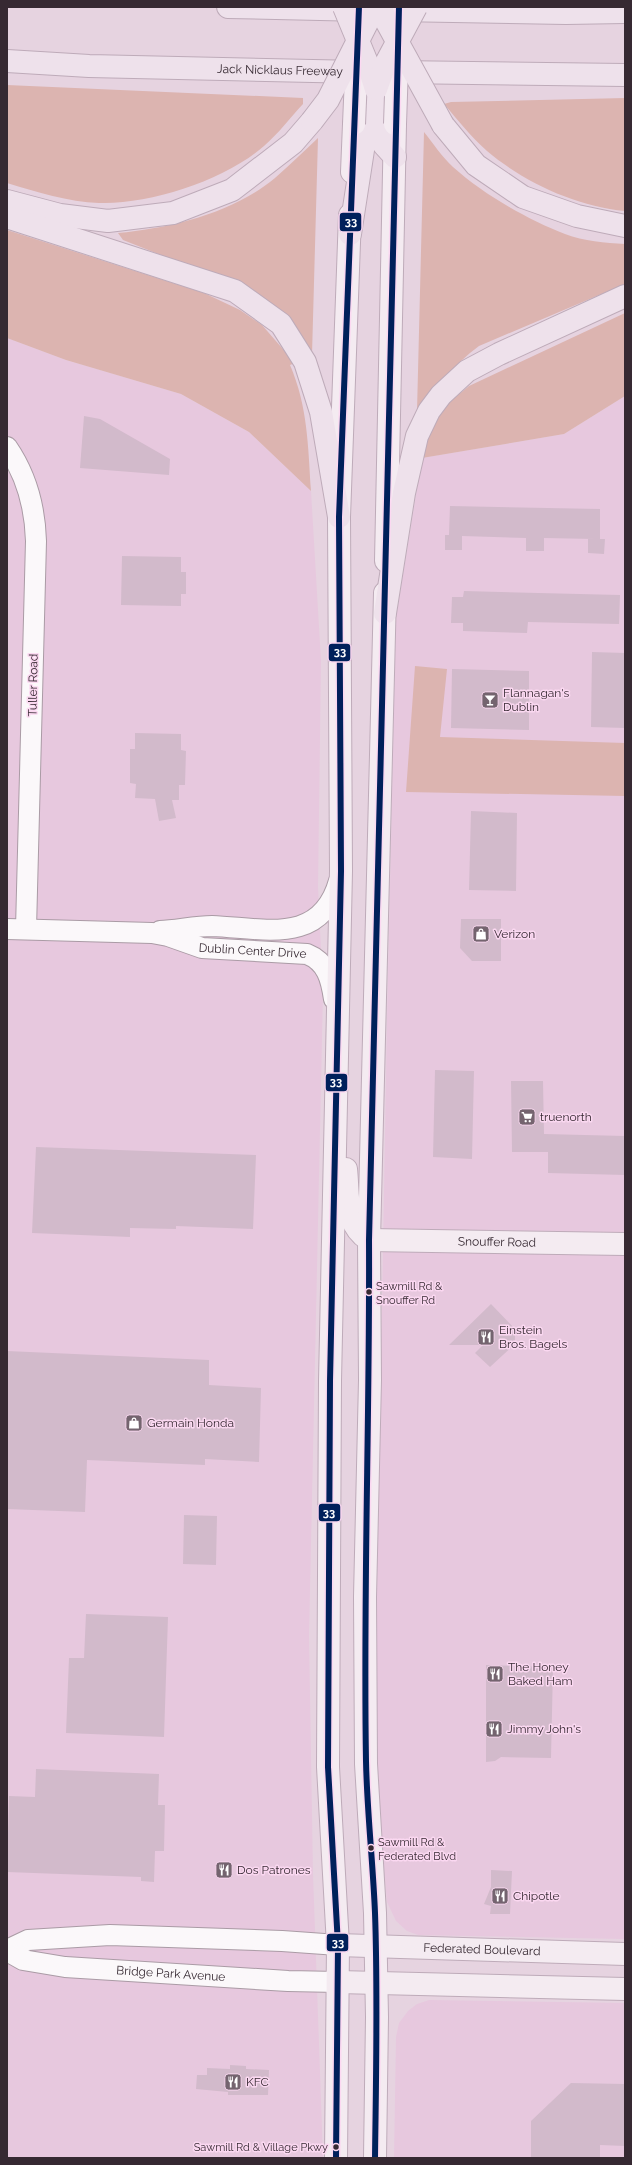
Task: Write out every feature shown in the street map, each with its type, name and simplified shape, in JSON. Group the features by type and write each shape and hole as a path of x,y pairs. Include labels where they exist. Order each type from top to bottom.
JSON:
{"highway":[{"path":"228,7 566,13 625,12"},
{"path":"344,7 376,89"},
{"path":"7,201 60,215 108,221 173,213 232,190 293,143 312,121 328,100 375,7"},
{"path":"381,7 386,21 442,125 476,165 523,197 577,216 625,226"},
{"path":"375,124 376,89 385,65 416,7"},
{"name":"Jack Nicklaus Freeway","path":"7,61 239,70 625,74"},
{"path":"7,217 236,291 281,324 305,362 321,412 339,517"},
{"path":"385,613 404,493 416,436 429,411 441,395 467,371 499,354 625,296"}],"main road":[{"path":"359,7 358,41 375,124 395,157 369,1240 370,1380 365,1613 366,1764 376,1946 375,2158"},
{"path":"336,2158 338,1945 328,1767 330,1381 337,1027 342,871 339,517 350,234 375,124 397,42 399,7"},
{"path":"336,1084 350,1212 354,1227 360,1234 369,1240"},
{"name":"Snouffer Road","path":"369,1240 625,1244"},
{"name":"Federated Boulevard","path":"338,1945 625,1954"},
{"path":"338,1982 625,1989"}],"street":[{"name":"Tuller Road","path":"7,447 28,486 34,511 36,530 16,929"},
{"name":"Dublin Center Drive","path":"16,929 141,932 202,926 275,929 299,927 316,919 328,907 337,890 342,871"},
{"name":"Dublin Center Drive","path":"141,932 168,936 202,948 294,952 310,956 321,963 328,972 337,1027"},
{"name":"Bridge Park Avenue","path":"7,1951 28,1940 110,1935 282,1941 338,1945"},
{"name":"Bridge Park Avenue","path":"7,1951 23,1960 65,1967 288,1981 338,1982"}],"shaded area":[{"path":"7,85 303,98 303,104 264,146 229,170 208,180 163,195 119,203 99,203 64,199 7,183"},
{"path":"625,98 625,211 588,204 534,183 502,163 481,146 444,104 451,102"},
{"path":"424,132 453,167 478,187 521,214 565,234 595,241 625,244 625,284 479,346 454,368 419,412 417,411"},
{"path":"318,138 312,355 224,280 123,240 118,233 138,231 180,223 201,217 240,201 275,178"},
{"path":"7,230 204,293 240,310 262,325 295,363 290,365 304,411 308,442 311,491 249,432 181,394 66,360 7,338"},
{"path":"625,313 625,396 564,434 422,458 429,434 441,409 469,386"},
{"path":"7,338 66,360 181,394 249,432 311,491 321,661 318,887 323,992 309,1636 313,1874 323,2158 7,2158"},
{"path":"625,396 625,1939 418,1935 407,1931 396,1921 387,1902 377,1788 376,1648 396,618 422,458 564,434"},
{"path":"415,666 447,669 440,737 625,743 625,796 406,792"},
{"path":"429,2000 625,2003 625,2158 394,2158 396,2037 399,2023 408,2011 417,2004"}],"building":[{"path":"84,416 100,419 170,459 169,475 80,468"},
{"path":"450,506 600,509 600,539 605,539 604,554 588,553 588,539 595,539 544,538 544,551 526,551 526,538 462,536 462,550 445,550 445,535 449,535"},
{"path":"122,556 181,557 181,572 186,572 186,594 181,594 181,606 121,605"},
{"path":"464,591 620,595 619,624 528,622 527,633 463,631 463,623 451,623 452,597 463,597"},
{"path":"592,652 625,653 625,728 591,727"},
{"name":"Flannagan's Dublin","path":"452,669 529,671 529,730 451,728"},
{"path":"135,733 181,734 181,750 186,751 185,785 179,785 179,800 172,800 176,818 159,821 155,799 135,798 136,784 130,783 130,749 135,749"},
{"path":"471,811 517,813 516,891 469,890"},
{"name":"Verizon","path":"461,919 501,919 501,961 472,961 460,948"},
{"path":"435,1070 474,1071 472,1159 433,1157"},
{"path":"511,1081 543,1081 544,1134 625,1136 625,1175 548,1173 548,1152 512,1152"},
{"path":"36,1147 256,1155 253,1229 176,1226 176,1229 130,1228 130,1237 32,1233"},
{"name":"Einstein Bros. Bagels","path":"491,1304 515,1329 515,1344 490,1367 475,1353 483,1345 449,1345"},
{"name":"Germain Honda","path":"7,1351 209,1360 209,1385 261,1388 259,1462 205,1459 205,1465 87,1460 85,1512 7,1509"},
{"path":"184,1515 217,1516 216,1565 183,1564"},
{"path":"86,1614 168,1617 164,1737 66,1733 69,1658 84,1658"},
{"path":"486,1665 553,1667 551,1758 501,1757 495,1761 486,1762"},
{"path":"36,1769 159,1774 158,1805 165,1805 164,1851 155,1851 154,1882 141,1881 141,1877 7,1872 9,1796 35,1797"},
{"name":"Chipotle","path":"491,1870 512,1871 510,1914 490,1914 491,1906 484,1904 491,1887"},
{"name":"KFC","path":"230,2065 246,2066 246,2069 269,2070 268,2095 228,2095 228,2092 196,2089 197,2075 207,2075 207,2068 230,2069"},
{"path":"571,2083 625,2084 625,2146 600,2145 600,2158 531,2158 531,2121"}],"transit line":[{"name":"33","path":"336,2158 338,1945 328,1767 330,1381 341,871 339,517 359,7"},
{"name":"33","path":"375,2158 376,1944 367,1780 365,1696 369,1240 399,7"}],"place":[{"name":"Flannagan's Dublin","path":"490,700"},
{"name":"Verizon","path":"481,934"},
{"name":"truenorth","path":"527,1117"},
{"name":"Sawmill Rd & Snouffer Rd","path":"369,1292"},
{"name":"Einstein Bros. Bagels","path":"486,1337"},
{"name":"Germain Honda","path":"134,1423"},
{"name":"The Honey Baked Ham","path":"495,1674"},
{"name":"Jimmy John's","path":"494,1729"},
{"name":"Sawmill Rd & Federated Blvd","path":"371,1848"},
{"name":"Dos Patrones","path":"224,1870"},
{"name":"Chipotle","path":"500,1896"},
{"name":"KFC","path":"233,2082"},
{"name":"Sawmill Rd & Village Pkwy","path":"336,2147"}]}
